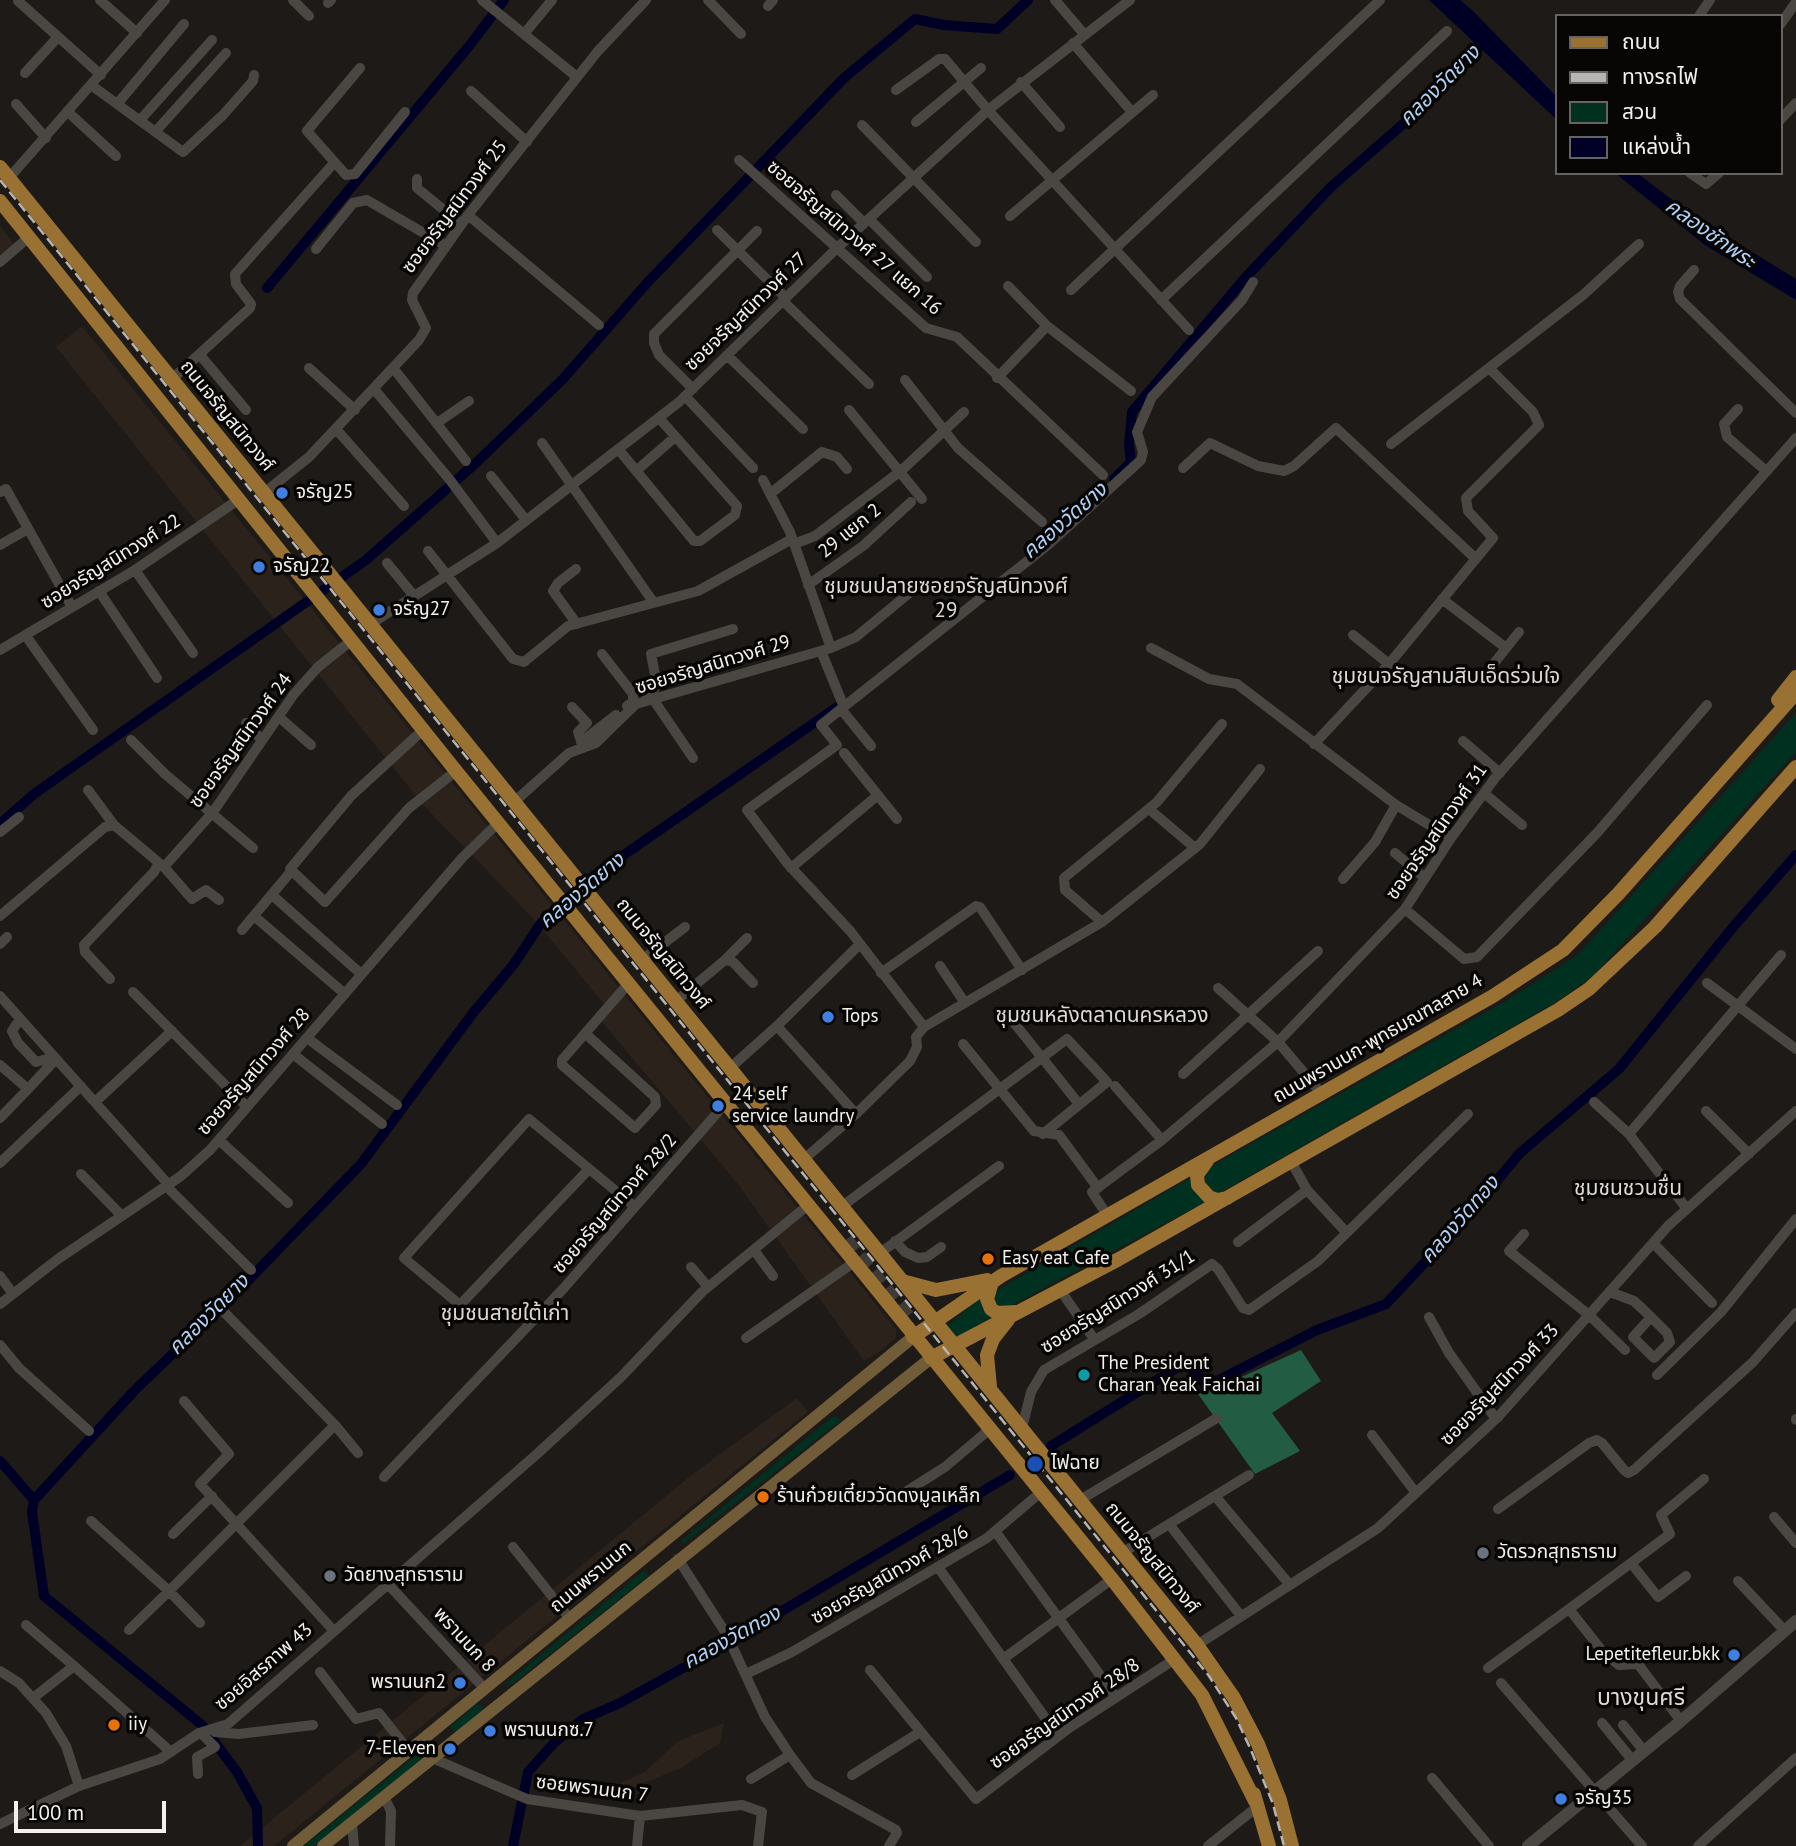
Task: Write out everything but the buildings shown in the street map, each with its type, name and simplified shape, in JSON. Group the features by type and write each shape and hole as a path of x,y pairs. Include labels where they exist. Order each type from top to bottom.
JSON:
{"main road":[{"name":"ถนนจรัญสนิทวงศ์","path":"4,177 172,379 1003,1405 1013,1431 1205,1689 1235,1740 1269,1846"},
{"name":"ถนนจรัญสนิทวงศ์","path":"0,201 456,771 1175,1659 1214,1715 1256,1804"},
{"path":"1725,771 1796,677"},
{"name":"ถนนพรานนก-พุทธมณฑลสาย 4","path":"913,1337 995,1280 1493,996 1563,950 1610,904 1796,693"},
{"path":"931,1358 1061,1291 1292,1163 1520,1034 1589,989 1655,927 1796,767"},
{"path":"1762,806 1796,773"},
{"path":"638,956 689,1038"},
{"path":"615,967 689,1038"},
{"name":"ถนนจรัญสนิทวงศ์","path":"689,1038 850,1236"},
{"path":"1212,1155 1197,1175 1198,1185 1202,1192 1217,1200 1232,1196"},
{"path":"852,1260 861,1265 869,1265 875,1248"},
{"path":"995,1280 987,1295 991,1309 997,1313 1016,1314"},
{"path":"902,1281 936,1290 995,1280"},
{"path":"991,1390 987,1355 993,1339 1016,1314"},
{"name":"ถนนพรานนก","path":"293,1846 913,1337"},
{"name":"ถนนพรานนก","path":"323,1846 931,1358"},
{"path":"986,1425 982,1412 988,1406 1003,1405"},
{"name":"ถนนจรัญสนิทวงศ์","path":"1013,1431 1080,1500 1197,1645 1247,1720 1273,1780 1292,1846"},
{"name":"ถนนจรัญสนิทวงศ์","path":"1013,1431 1218,1685 1273,1780"},
{"path":"496,1680 499,1690 512,1693"},
{"path":"466,1704 478,1699 483,1700 486,1707 482,1717"},
{"path":"411,1749 429,1744 435,1751 432,1758"}],"street":[{"path":"100,0 137,33"},
{"path":"4,177 46,138 165,0"},
{"path":"293,0 309,16"},
{"path":"524,34 552,0"},
{"name":"ซอยจรัญสนิทวงศ์ 25","path":"264,493 309,457 355,411 394,369 426,328 411,297 468,215 577,78 646,0"},
{"path":"708,0 741,34"},
{"path":"1055,0 1084,34"},
{"name":"ซอยจรัญสนิทวงศ์ 27","path":"369,625 497,543 659,418 837,248 988,110 1130,0"},
{"path":"1071,290 1380,0"},
{"path":"18,1 101,75"},
{"path":"485,2 577,78"},
{"path":"1782,22 1796,2"},
{"path":"117,103 184,24"},
{"path":"1161,300 1447,31"},
{"path":"25,73 58,37"},
{"path":"141,119 212,40"},
{"path":"1073,43 1132,112"},
{"path":"156,131 226,53"},
{"path":"896,90 942,57 1189,330"},
{"path":"360,68 307,131 346,175 355,174 405,112"},
{"path":"916,122 981,68"},
{"path":"91,85 141,119 179,151 189,148 253,82 254,75"},
{"path":"1021,82 1060,127"},
{"path":"471,91 527,142"},
{"path":"1010,216 1153,95"},
{"path":"1782,118 1796,103"},
{"path":"16,104 46,138"},
{"path":"68,112 116,156"},
{"path":"862,125 976,242"},
{"name":"ซอยจรัญสนิทวงศ์ 27 แยก 16","path":"739,160 926,328 957,337 1103,475"},
{"path":"172,379 251,304 236,284 235,275 334,163"},
{"path":"1693,175 1706,184 1717,175"},
{"path":"417,179 417,188 461,224"},
{"path":"836,195 927,277"},
{"path":"316,249 353,204 367,200 446,246"},
{"path":"468,215 599,325"},
{"path":"718,230 869,384"},
{"path":"753,468 659,355 654,334 757,231"},
{"path":"0,262 29,237"},
{"path":"1391,444 1583,295 1639,244"},
{"path":"1694,270 1680,286 1680,299 1796,413"},
{"path":"897,819 821,725 1049,544 1138,463 1143,452 1137,432 1152,397 1242,300 1253,282"},
{"path":"1008,286 1047,326 1131,391"},
{"path":"997,377 1047,326"},
{"path":"200,355 246,411"},
{"path":"727,355 803,429"},
{"path":"309,368 355,411"},
{"path":"1314,744 1389,664 1493,538 1468,511 1466,498 1539,425 1533,412 1489,368"},
{"path":"394,369 466,461"},
{"path":"905,380 958,449 1042,522"},
{"path":"374,389 453,484 497,543"},
{"path":"438,423 469,401"},
{"path":"1738,409 1724,424 1727,437 1765,470"},
{"path":"849,410 900,472"},
{"path":"428,551 517,661 524,662 568,626 698,591 793,542 815,536 900,472 964,412"},
{"path":"619,450 694,541 700,541 735,515 737,506 659,418"},
{"path":"1183,468 1210,443 1258,466 1284,471 1294,466 1336,428 1476,559"},
{"path":"335,429 404,506"},
{"path":"636,471 676,437"},
{"name":"ซอยจรัญสนิทวงศ์ 31","path":"1098,1188 1162,1140 1278,1042 1405,909 1451,838 1500,773 1796,438"},
{"path":"542,443 654,603"},
{"path":"770,494 822,452 837,457 847,468"},
{"name":"29 แยก 2","path":"808,585 863,546 916,500 900,472"},
{"path":"491,475 526,520"},
{"path":"763,480 793,542 843,707 871,746"},
{"path":"3,491 72,607"},
{"name":"ซอยจรัญสนิทวงศ์ 22","path":"0,650 135,570 238,500"},
{"path":"0,545 28,529"},
{"path":"387,564 414,596"},
{"path":"543,595 576,569"},
{"path":"135,570 193,653"},
{"path":"553,588 577,624"},
{"name":"ซอยจรัญสนิทวงศ์ 29","path":"514,802 569,753 582,744 596,743 636,704 826,650 856,637 913,590"},
{"path":"99,591 157,678"},
{"path":"1443,599 1506,648"},
{"path":"693,758 650,699 657,684 651,654 733,629"},
{"path":"1483,677 1519,632"},
{"path":"1353,635 1389,664"},
{"path":"26,636 93,730"},
{"name":"ซอยจรัญสนิทวงศ์ 24","path":"110,979 85,952 84,945 211,815 278,717 318,667 352,640"},
{"path":"1151,648 1209,679 1237,684 1396,805 1451,838"},
{"path":"572,707 587,723 578,732 582,744 635,698 603,654"},
{"path":"1405,909 1464,959 1477,957 1597,833 1707,705"},
{"path":"278,717 311,745"},
{"path":"246,723 262,740"},
{"path":"1102,922 1065,890 1062,883 1064,878 1149,809 1222,724"},
{"path":"423,730 366,781 290,869 325,902 409,808 456,771"},
{"path":"131,740 211,815 253,848"},
{"path":"1463,741 1500,773"},
{"path":"841,749 747,810 791,868 860,944 925,1027"},
{"path":"803,1160 856,1114 914,1055 916,1037 925,1027 1102,922 1195,848 1260,769"},
{"path":"88,790 114,824 162,865 192,899 206,890 219,900"},
{"path":"1484,793 1522,825"},
{"path":"791,868 878,795"},
{"path":"1343,879 1375,842 1396,805"},
{"path":"1149,809 1195,848"},
{"path":"0,832 19,817"},
{"name":"ซอยจรัญสนิทวงศ์ 28","path":"0,1304 121,1215 167,1185 219,1140 360,973 462,858 498,823"},
{"path":"2,911 105,827 114,824"},
{"path":"1395,853 1425,878"},
{"path":"242,930 288,875"},
{"path":"272,895 360,973"},
{"path":"881,973 976,906 980,907 1021,970"},
{"path":"254,916 345,994"},
{"path":"638,956 685,927"},
{"path":"676,1001 747,939"},
{"path":"730,1068 860,944"},
{"path":"1183,1074 1249,1017 1318,951"},
{"path":"1629,1134 1781,954"},
{"path":"725,960 733,961 752,983"},
{"path":"940,966 965,1003"},
{"path":"1707,983 1796,1049"},
{"path":"586,1034 655,1097 656,1105 635,1128 562,1065 562,1060 628,984"},
{"path":"1218,988 1278,1042 1321,1093"},
{"path":"133,992 247,1107"},
{"path":"2,1003 81,1086 167,1185 251,1270"},
{"path":"1007,1014 1079,1104"},
{"path":"20,1019 12,1031 18,1043 36,1062 55,1058"},
{"path":"777,1026 856,1114"},
{"path":"95,1102 172,1031"},
{"path":"307,1038 397,1105"},
{"path":"841,1207 951,1123 971,1113 1067,1039 1107,1082 1043,1134"},
{"path":"963,1044 1028,1124 1043,1134 1059,1135 1098,1188 1092,1192 1107,1215"},
{"path":"293,1054 382,1124"},
{"path":"0,1118 55,1058"},
{"path":"0,1065 27,1089"},
{"path":"1,1163 81,1086"},
{"path":"1115,1086 1162,1140"},
{"path":"1594,1102 1629,1134 1687,1209"},
{"name":"ซอยจรัญสนิทวงศ์ 28/2","path":"384,1477 563,1289 725,1104"},
{"path":"1706,1111 1749,1154"},
{"name":"ซอยจรัญสนิทวงศ์ 33","path":"1197,1645 1378,1528 1496,1419 1653,1243 1687,1209 1796,1111"},
{"name":"ซอยจรัญสนิทวงศ์ 31/1","path":"1013,1431 1037,1377 1094,1339 1139,1314 1212,1264 1243,1308 1250,1310 1318,1261 1468,1114"},
{"path":"589,1169 460,1305 404,1258 529,1119 634,1206"},
{"path":"219,1140 288,1203"},
{"path":"1292,1163 1307,1190 1346,1232"},
{"path":"875,1248 895,1241 999,1166"},
{"path":"81,1174 121,1215"},
{"path":"1238,1242 1307,1190"},
{"name":"ซอยอิสรภาพ 43","path":"0,1824 79,1786 160,1759 205,1733 228,1724 537,1454 621,1377 708,1287 807,1206"},
{"path":"1657,1375 1721,1312 1796,1219"},
{"path":"1524,1234 1508,1251 1589,1315 1625,1350"},
{"path":"895,1241 905,1252 918,1258 927,1257 941,1247"},
{"path":"1653,1243 1712,1303"},
{"path":"754,1250 773,1276"},
{"path":"746,1338 852,1260"},
{"path":"691,1267 708,1287"},
{"path":"0,1276 13,1294"},
{"path":"1061,1291 1094,1339"},
{"path":"1610,1292 1634,1301 1651,1317"},
{"path":"223,1311 335,1425 358,1453"},
{"path":"1498,1509 1589,1443 1597,1440 1624,1470 1634,1470 1753,1362 1796,1313"},
{"path":"1429,1317 1449,1353 1496,1419"},
{"path":"0,1345 19,1368 89,1431"},
{"path":"184,1401 229,1454 200,1483 333,1630"},
{"path":"1080,1500 1217,1418"},
{"path":"129,1630 335,1425"},
{"path":"893,1500 945,1467 986,1425"},
{"path":"1372,1435 1416,1493"},
{"path":"1122,1553 1249,1475"},
{"path":"1488,1668 1670,1534 1661,1515 1704,1479"},
{"name":"ซอยจรัญสนิทวงศ์ 28/6","path":"747,1674 792,1652 938,1567 995,1531 1041,1492"},
{"path":"173,1534 212,1496"},
{"path":"1215,1496 1290,1585"},
{"path":"1774,1517 1796,1543"},
{"path":"90,1521 169,1591 200,1623"},
{"path":"1169,1524 1241,1616"},
{"path":"995,1531 1116,1697"},
{"path":"513,1547 570,1619"},
{"path":"678,1559 727,1635 765,1717 790,1755 811,1783 896,1829 897,1833 888,1846"},
{"path":"1631,1563 1658,1597 1686,1576"},
{"path":"938,1567 1058,1736"},
{"path":"1003,1659 1112,1579"},
{"path":"1738,1581 1786,1631"},
{"name":"พรานนก 8","path":"388,1584 485,1689"},
{"path":"1569,1609 1603,1652 1619,1665 1638,1664 1681,1721"},
{"path":"1528,1846 1681,1721 1796,1621"},
{"path":"26,1625 171,1752"},
{"name":"ซอยจรัญสนิทวงศ์ 28/8","path":"920,1732 976,1799 1058,1736 1175,1659"},
{"path":"33,1699 74,1666"},
{"path":"852,1775 920,1732 870,1670"},
{"path":"0,1671 19,1683 47,1713 66,1746 79,1786"},
{"path":"320,1672 356,1719 379,1713 411,1749"},
{"path":"1501,1683 1642,1846"},
{"path":"1602,1723 1633,1760"},
{"path":"205,1733 239,1734 313,1725"},
{"path":"1623,1726 1644,1751"},
{"path":"198,1774 197,1757 215,1747 205,1733"},
{"path":"751,1779 790,1755"},
{"name":"ซอยพรานนก 7","path":"432,1758 527,1799 640,1816 742,1805 762,1812 758,1846"},
{"path":"1698,1846 1796,1758"},
{"path":"1433,1778 1489,1846"},
{"path":"384,1797 391,1811 390,1846"},
{"path":"1208,1846 1256,1804"},
{"path":"637,1846 640,1816"},
{"path":"352,1823 354,1846"}],"shaded area":[{"path":"0,226 20,252 0,267"},
{"path":"82,326 896,1329 896,1338 878,1353 864,1361 737,1183 597,1016 605,1005 532,917 424,806 56,347"},
{"path":"797,1398 808,1412 274,1846 240,1846 694,1473"},
{"path":"724,1723 720,1743 681,1768 620,1793 614,1786 645,1772 678,1741"}],"green space":[{"path":"1796,713 1796,752 1593,976 1556,1002 1221,1192 1216,1194 1204,1183 1208,1168 1504,1002 1578,955"},
{"path":"1192,1177 1205,1202 1012,1305 996,1306 994,1292"},
{"path":"978,1299 992,1317 954,1337 947,1327"},
{"path":"1301,1350 1321,1381 1272,1413 1300,1451 1255,1474 1198,1394"},
{"path":"831,1418 841,1420 683,1544 681,1541"},
{"path":"645,1570 648,1576 512,1684 504,1685"},
{"path":"477,1704 483,1707 481,1712 458,1731 453,1731 450,1727"},
{"path":"425,1748 430,1752 429,1755 314,1846 304,1846"}],"water":[{"path":"1429,0 1460,0 1473,11 1554,94 1554,117"},
{"name":"คลองชักพระ","path":"1618,175 1640,175 1695,217 1796,279 1796,300 1705,245"}],"waterway":[{"path":"267,288 470,45 504,0"},
{"path":"0,824 34,794 366,560 477,462 563,379 647,283 844,78 915,19 944,25 997,29 1028,0"},
{"name":"คลองวัดยาง","path":"1114,479 1131,462 1129,445 1132,412 1245,278 1331,187 1434,97 1484,42"},
{"name":"คลองวัดยาง","path":"258,1846 257,1808 237,1772 202,1725 44,1596 32,1512 34,1500 134,1391 236,1293 361,1164 473,1013 514,964 541,923 592,877 837,707"},
{"name":"คลองวัดทอง","path":"1051,1446 1181,1365 1188,1365 1205,1385 1213,1383 1317,1330 1386,1304 1458,1227 1520,1153 1619,1069 1734,926 1796,855"},
{"path":"0,1461 34,1500"},
{"name":"คลองวัดทอง","path":"513,1846 528,1772 554,1743 583,1719 620,1703 735,1639 1010,1475"}],"tunnel":[{"path":"846,1240 911,1320"}],"railway":[{"path":"0,180 1209,1676 1236,1718 1251,1750 1273,1804 1284,1846"}],"place":[{"name":"จรัญ25","path":"282,493"},
{"name":"จรัญ22","path":"259,567"},
{"name":"จรัญ27","path":"379,610"},
{"name":"Tops","path":"828,1017"},
{"name":"24 self service laundry","path":"718,1106"},
{"name":"Easy eat Cafe","path":"988,1259"},
{"name":"The President Charan Yeak Faichai","path":"1084,1375"},
{"name":"ไฟฉาย","path":"1035,1464"},
{"name":"ร้านก๋วยเตี๋ยววัดดงมูลเหล็ก","path":"763,1497"},
{"name":"วัดรวกสุทธาราม","path":"1483,1553"},
{"name":"วัดยางสุทธาราม","path":"330,1576"},
{"name":"Lepetitefleur.bkk","path":"1734,1655"},
{"name":"พรานนก2","path":"460,1683"},
{"name":"iiy","path":"114,1725"},
{"name":"พรานนกซ.7","path":"490,1731"},
{"name":"7-Eleven","path":"450,1749"},
{"name":"จรัญ35","path":"1561,1799"}],"district":[{"name":"ชุมชนปลายซอยจรัญสนิทวงศ์ 29","path":"946,599"},
{"name":"ชุมชนจรัญสามสิบเอ็ดร่วมใจ","path":"1446,677"},
{"name":"ชุมชนหลังตลาดนครหลวง","path":"1102,1016"},
{"name":"ชุมชนชวนชื่น","path":"1628,1189"},
{"name":"ชุมชนสายใต้เก่า","path":"505,1314"},
{"name":"บางขุนศรี","path":"1641,1698"}]}
